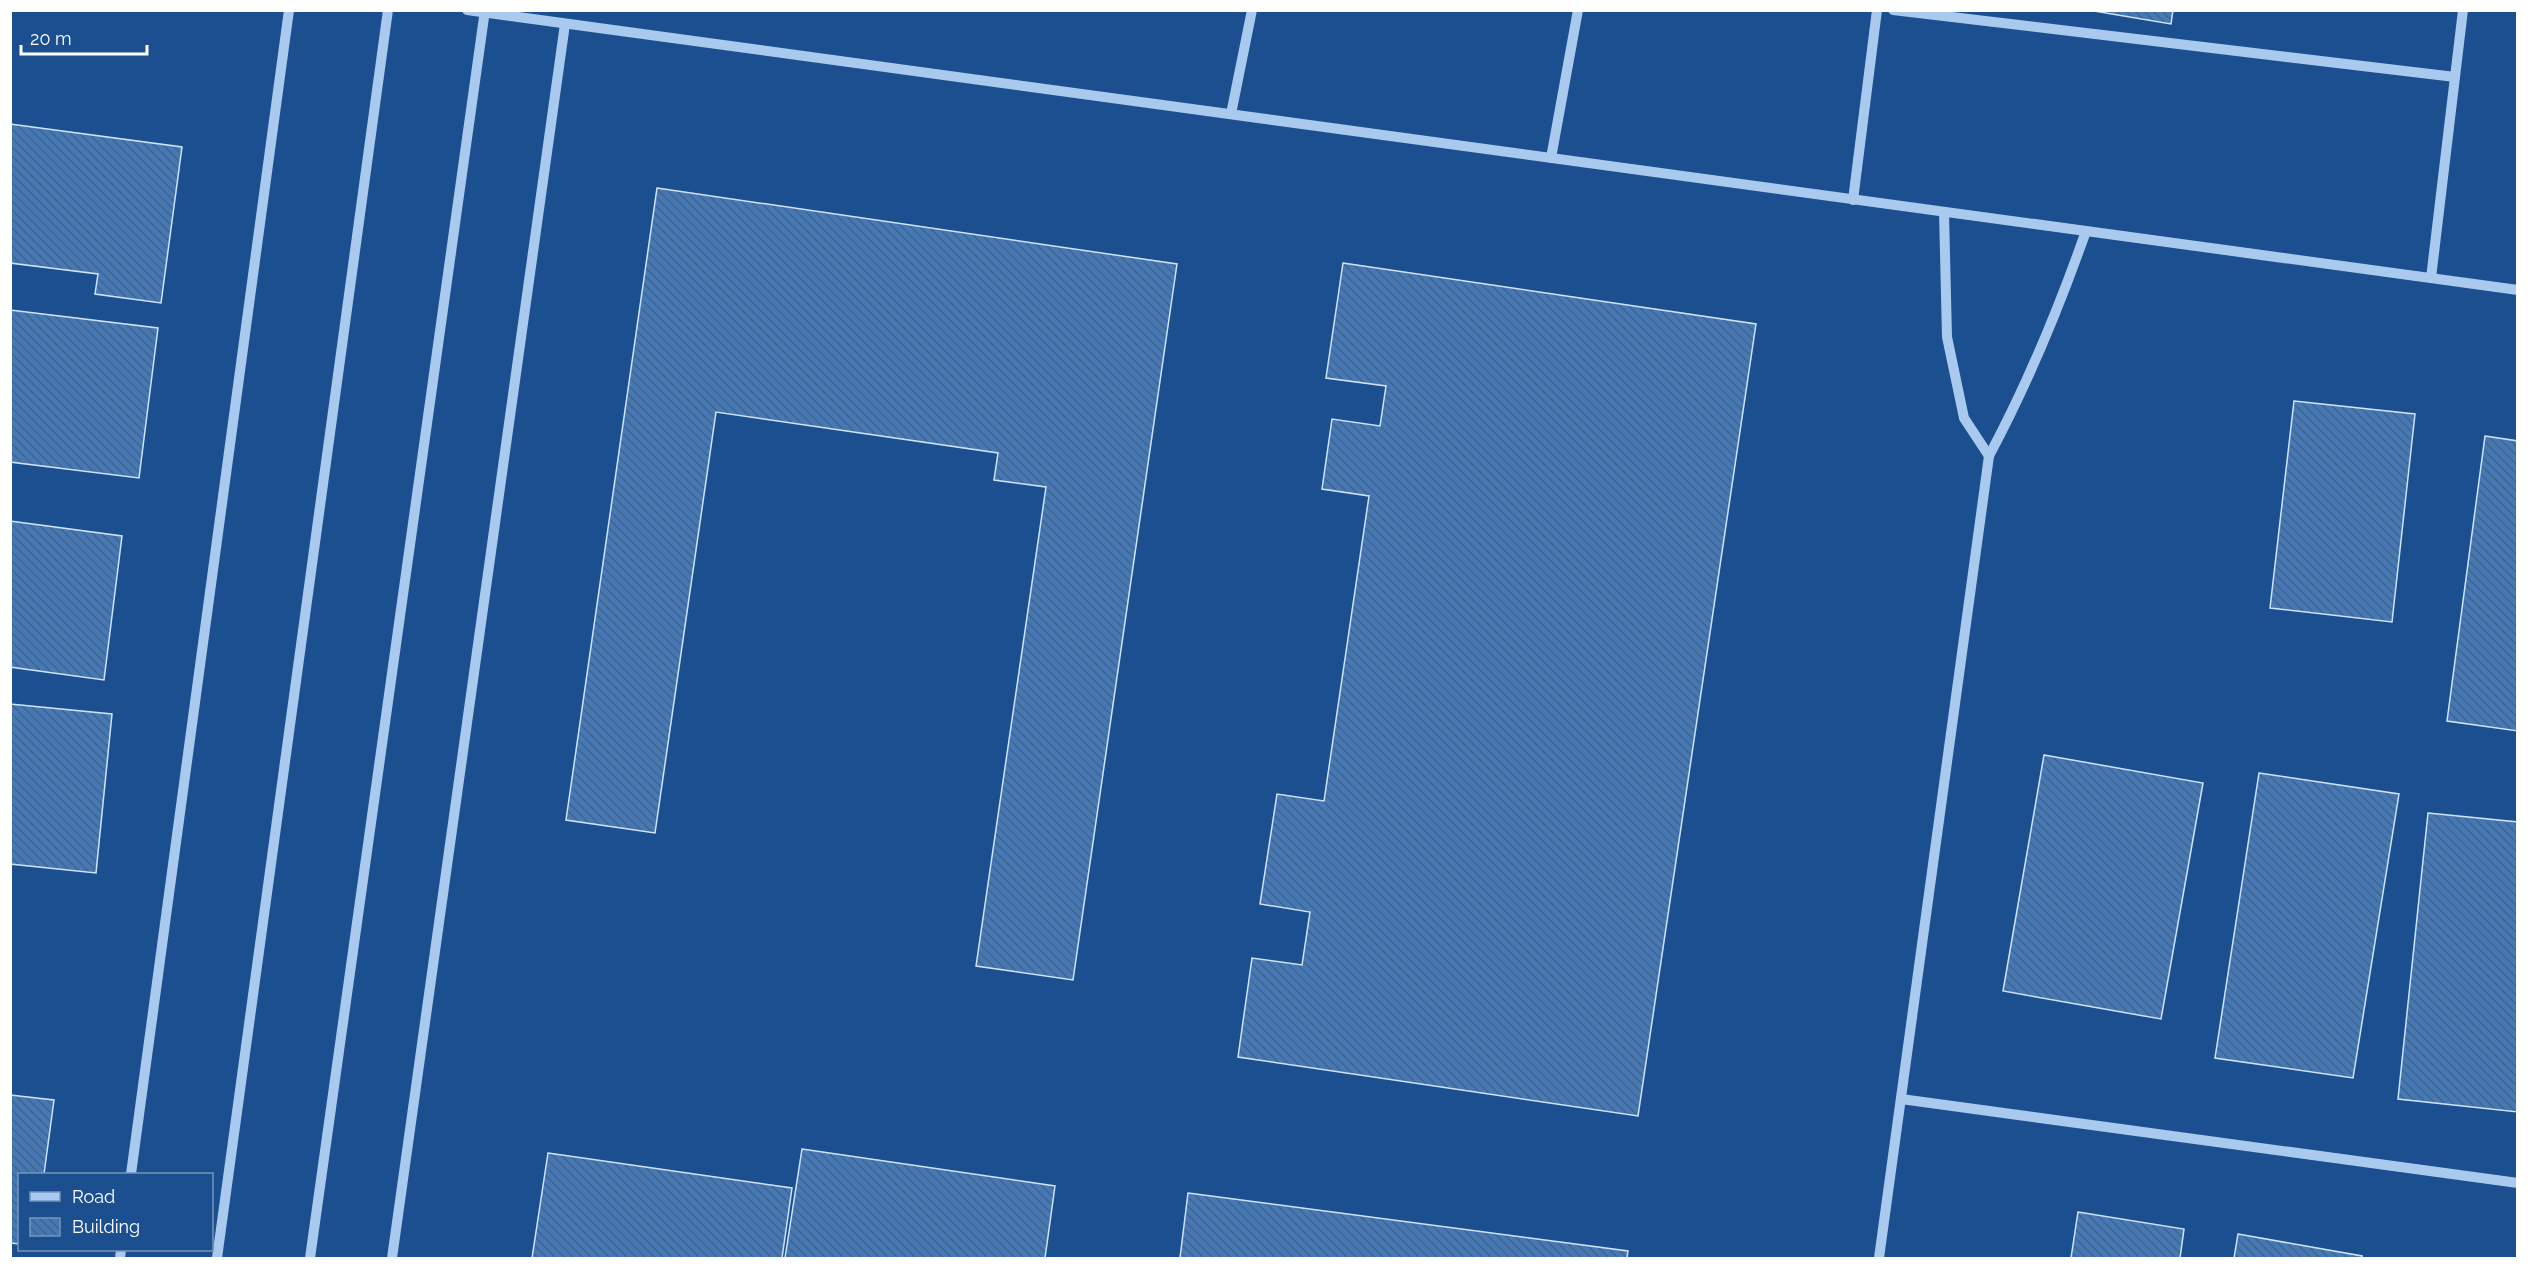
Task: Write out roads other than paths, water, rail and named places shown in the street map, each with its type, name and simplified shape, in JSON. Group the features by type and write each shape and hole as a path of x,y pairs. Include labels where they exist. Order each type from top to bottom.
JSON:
{"street":[{"path":"131,1173 289,10"},
{"path":"217,1258 388,10"},
{"path":"467,10 2517,290"},
{"path":"1231,114 1252,10"},
{"path":"1551,158 1578,10"},
{"path":"1853,200 1877,10"},
{"path":"1893,10 2455,76"},
{"path":"2431,279 2463,10"},
{"path":"310,1258 485,12"},
{"path":"392,1258 565,24"},
{"path":"1944,212 1947,337 1964,418 1989,456"},
{"path":"1879,1258 1989,456 2013,411 2068,281 2086,231"},
{"path":"1901,1099 2517,1184"}]}
